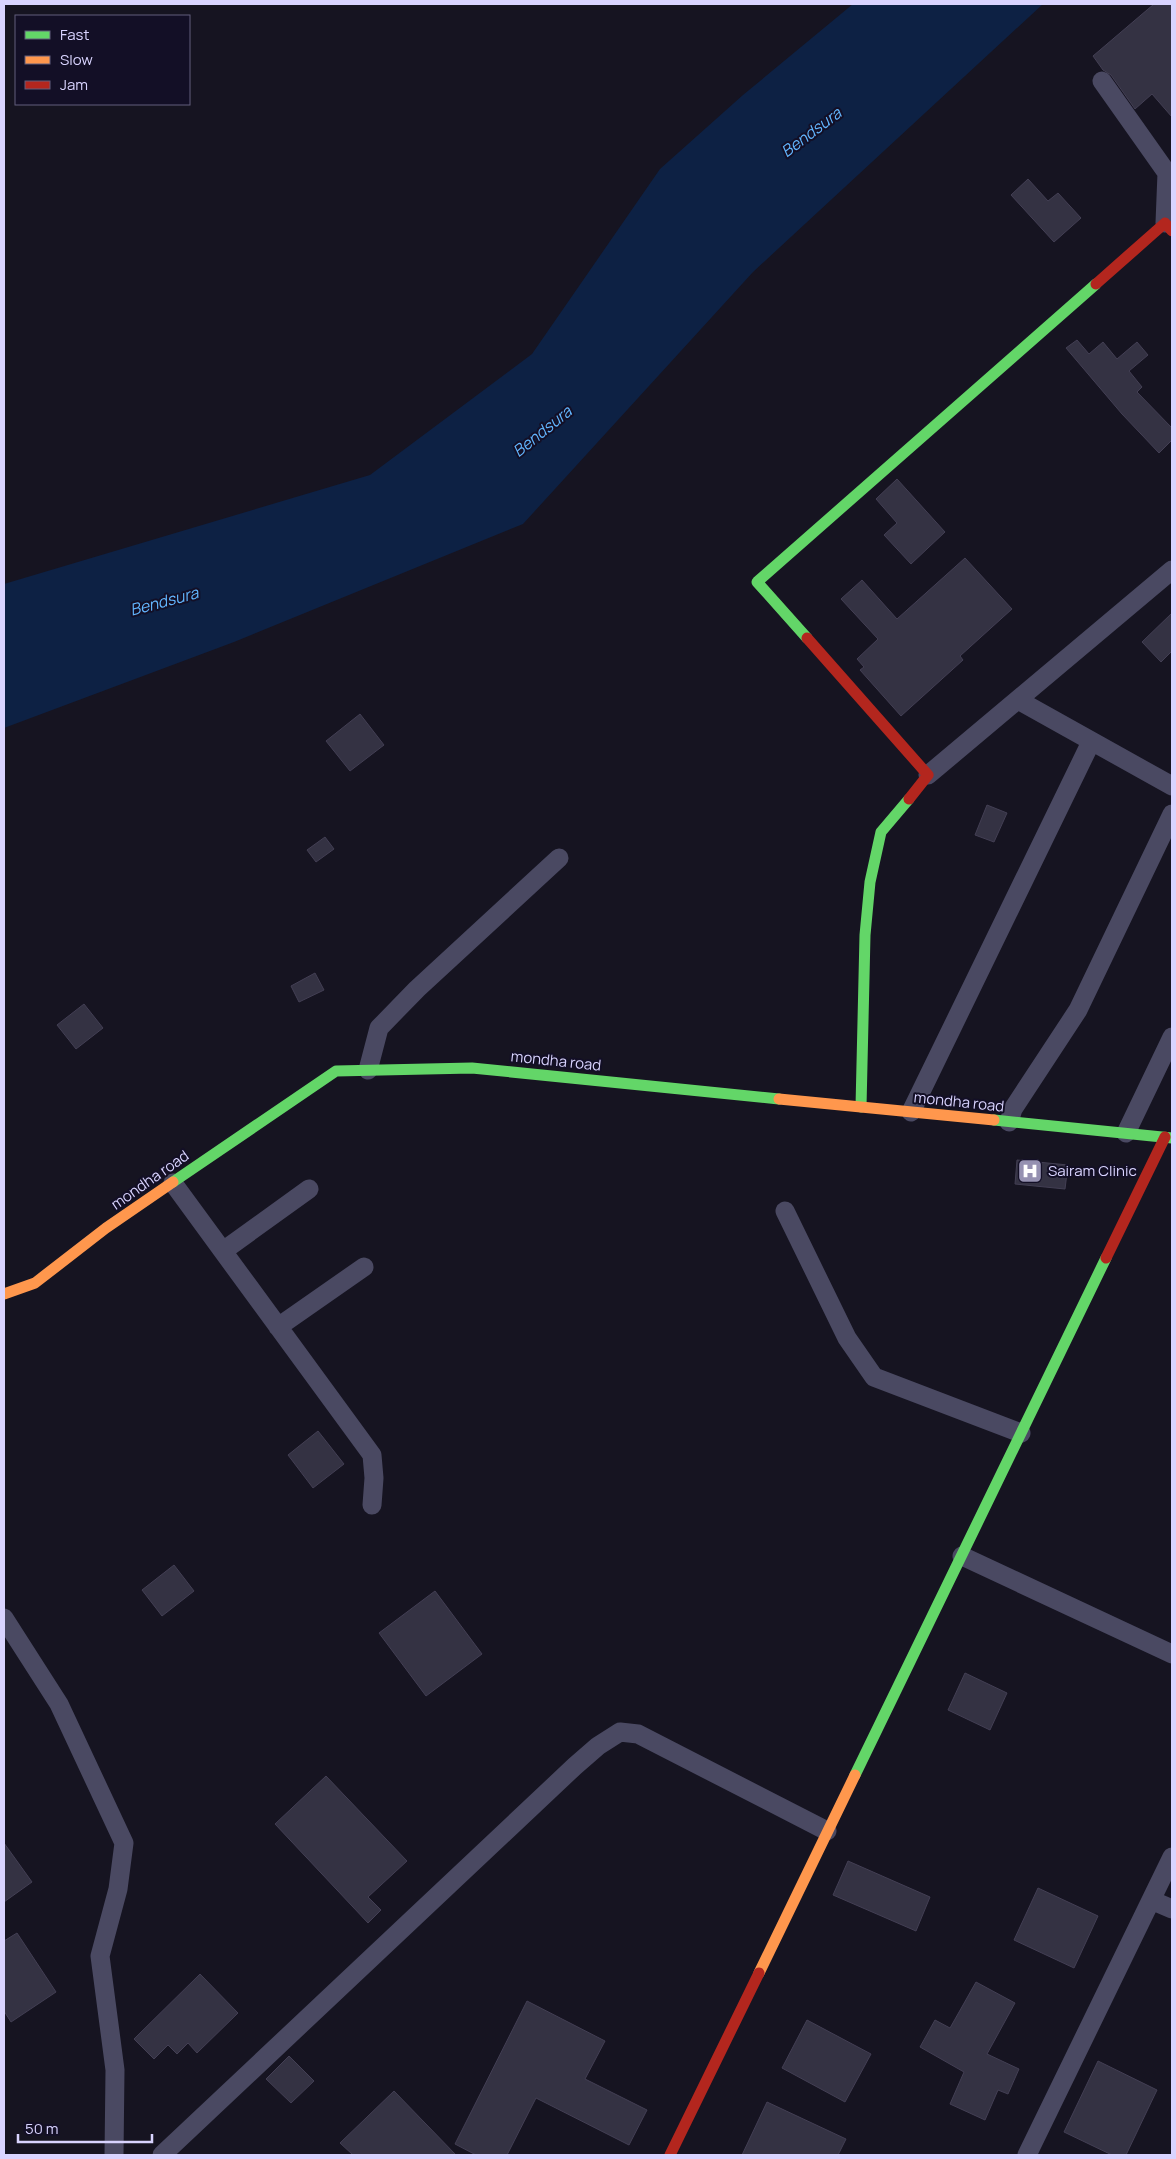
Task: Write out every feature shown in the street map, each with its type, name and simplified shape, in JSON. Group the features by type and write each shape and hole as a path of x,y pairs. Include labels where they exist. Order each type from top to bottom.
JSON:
{"street":[{"path":"928,775 757,582 1169,226 1167,173 1102,81"},
{"path":"860,1107 865,935 870,882 881,832 928,775 1172,570"},
{"path":"1018,700 1172,786"},
{"path":"911,1112 1091,742"},
{"path":"1009,1122 1013,1110 1078,1010 1172,814"},
{"path":"368,1070 379,1028 417,989 559,858"},
{"path":"1126,1133 1172,1037"},
{"name":"mondha road","path":"4,1294 35,1283 106,1228 336,1070 472,1068 1169,1138"},
{"path":"670,2155 1021,1433 1169,1138"},
{"path":"173,1183 372,1455 374,1478 372,1505"},
{"path":"222,1251 309,1189"},
{"path":"785,1211 847,1338 874,1377 1021,1433"},
{"path":"278,1326 364,1267"},
{"path":"962,1556 1172,1654"},
{"path":"4,1618 59,1704 124,1843 118,1889 100,1956 115,2070 114,2155"},
{"path":"162,2155 575,1766 598,1746 620,1732 638,1734 828,1831"},
{"path":"1027,2155 1172,1856"},
{"path":"1151,1900 1172,1909"}],"water":[{"name":"Bendsura","path":"853,4 1043,4 753,272 523,524 234,642 4,728 4,584 370,475 532,354 660,169 743,95"}],"building":[{"path":"1154,4 1172,4 1172,117 1152,94 1135,109 1111,75 1103,70 1093,56"},
{"path":"1028,179 1048,201 1058,193 1081,218 1054,242 1011,195"},
{"path":"1077,340 1089,354 1103,342 1117,359 1137,342 1148,355 1129,371 1142,387 1137,392 1172,428 1172,440 1159,453 1122,414 1066,348"},
{"path":"897,479 945,532 911,564 884,535 897,523 876,499"},
{"path":"965,558 1012,609 960,656 963,660 901,716 860,670 864,667 857,659 878,639 841,599 862,580 897,619"},
{"path":"1172,613 1172,651 1161,662 1142,642"},
{"path":"360,714 384,745 350,771 326,741"},
{"path":"987,805 1007,813 994,842 975,835"},
{"path":"325,837 334,849 316,862 307,850"},
{"path":"315,973 324,990 299,1002 291,986"},
{"path":"84,1004 103,1028 76,1049 57,1025"},
{"path":"1017,1160 1068,1165 1065,1189 1015,1184"},
{"path":"318,1431 344,1464 313,1488 288,1455"},
{"path":"174,1565 194,1591 162,1616 142,1590"},
{"path":"435,1591 482,1654 426,1696 379,1633"},
{"path":"965,1673 1007,1693 990,1730 948,1710"},
{"path":"326,1776 407,1861 368,1897 381,1910 368,1923 275,1824"},
{"path":"4,1843 32,1882 4,1902"},
{"path":"848,1861 930,1897 916,1931 833,1895"},
{"path":"1038,1888 1098,1916 1074,1968 1014,1940"},
{"path":"17,1933 56,1992 11,2022 4,2011 4,1941"},
{"path":"200,1974 238,2013 197,2053 188,2043 177,2054 168,2045 154,2059 134,2039"},
{"path":"976,1982 1015,2003 987,2054 1019,2069 1008,2094 998,2090 985,2120 950,2104 964,2072 920,2047 935,2020 950,2028"},
{"path":"527,2001 605,2041 585,2079 647,2110 629,2145 536,2098 507,2155 476,2155 455,2144"},
{"path":"807,2020 871,2054 845,2102 782,2068"},
{"path":"289,2056 314,2081 291,2103 266,2079"},
{"path":"1098,2061 1157,2090 1126,2155 1112,2155 1064,2132"},
{"path":"394,2091 456,2155 353,2155 340,2143"},
{"path":"767,2102 846,2139 838,2155 742,2155"}],"traffic: fast":[{"path":"807,638 757,582 1096,284"},
{"path":"861,1107 865,935 870,882 881,832 909,799"},
{"path":"173,1182 336,1071 472,1068 779,1099"},
{"path":"994,1120 1172,1138"},
{"path":"855,1775 1106,1258"}],"traffic: slow":[{"path":"779,1099 994,1120"},
{"path":"4,1294 35,1283 106,1228 173,1182"},
{"path":"759,1973 855,1775"}],"traffic: jam":[{"path":"1096,284 1165,223 1172,231"},
{"path":"807,638 928,775 909,799"},
{"path":"1106,1258 1165,1137"},
{"path":"670,2155 759,1973"}],"place":[{"name":"Sairam Clinic","path":"1030,1171"}]}
